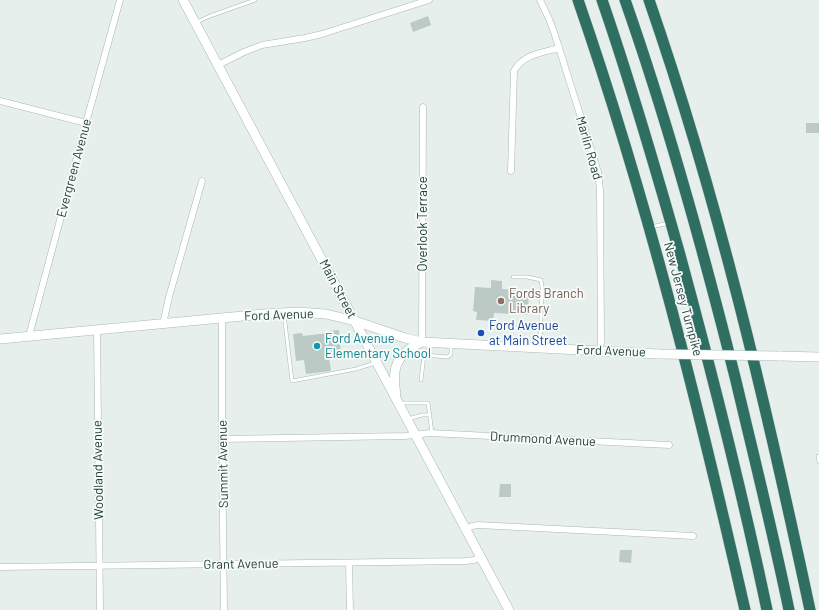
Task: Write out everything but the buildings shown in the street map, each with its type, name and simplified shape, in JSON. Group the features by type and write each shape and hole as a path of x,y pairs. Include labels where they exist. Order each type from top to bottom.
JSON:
{"highway":[{"name":"New Jersey Turnpike","path":"578,0 613,106 649,228 695,400 745,610"},
{"name":"New Jersey Turnpike","path":"602,0 654,163 670,222 718,402 767,610"},
{"path":"625,0 667,129 708,275 755,461 789,610"},
{"path":"649,0 692,135 730,269 762,394 810,610"}],"street":[{"name":"Evergreen Avenue","path":"29,336 120,0"},
{"name":"Main Street","path":"183,0 509,610"},
{"path":"218,65 262,45 322,34 429,0"},
{"name":"Marlin Road","path":"540,0 549,19 559,48 598,172 600,190 600,351"},
{"path":"511,171 514,71 518,64 529,56 559,48"},
{"path":"0,101 86,123"},
{"name":"Overlook Terrace","path":"423,107 425,342"},
{"path":"164,324 169,297 202,181"},
{"name":"Ford Avenue","path":"0,339 284,312 298,312 336,316 405,338 425,342 660,354 819,357"},
{"name":"Summit Avenue","path":"222,318 224,610"},
{"name":"Woodland Avenue","path":"97,330 100,610"},
{"path":"398,402 394,378 397,362 406,350 425,342"},
{"name":"Drummond Avenue","path":"222,439 406,436 432,433 669,445"},
{"path":"466,528 478,525 693,536"},
{"name":"Grant Avenue","path":"0,567 466,561 481,557"},
{"path":"349,563 350,610"}],"lane":[{"path":"195,23 254,0"},
{"path":"649,228 670,222"},
{"path":"513,277 527,277 541,280 540,348"},
{"path":"284,312 292,381 356,369 377,362"},
{"path":"425,342 428,355"},
{"path":"421,380 424,355 448,357 451,354 452,344"},
{"path":"398,402 428,403 432,433"},
{"path":"407,419 422,415 430,415"},
{"path":"819,456 819,462"}],"place":[{"name":"Fords Branch Library","path":"501,301"},
{"name":"Ford Avenue at Main Street","path":"481,333"},
{"name":"Ford Avenue Elementary School","path":"317,346"}]}
